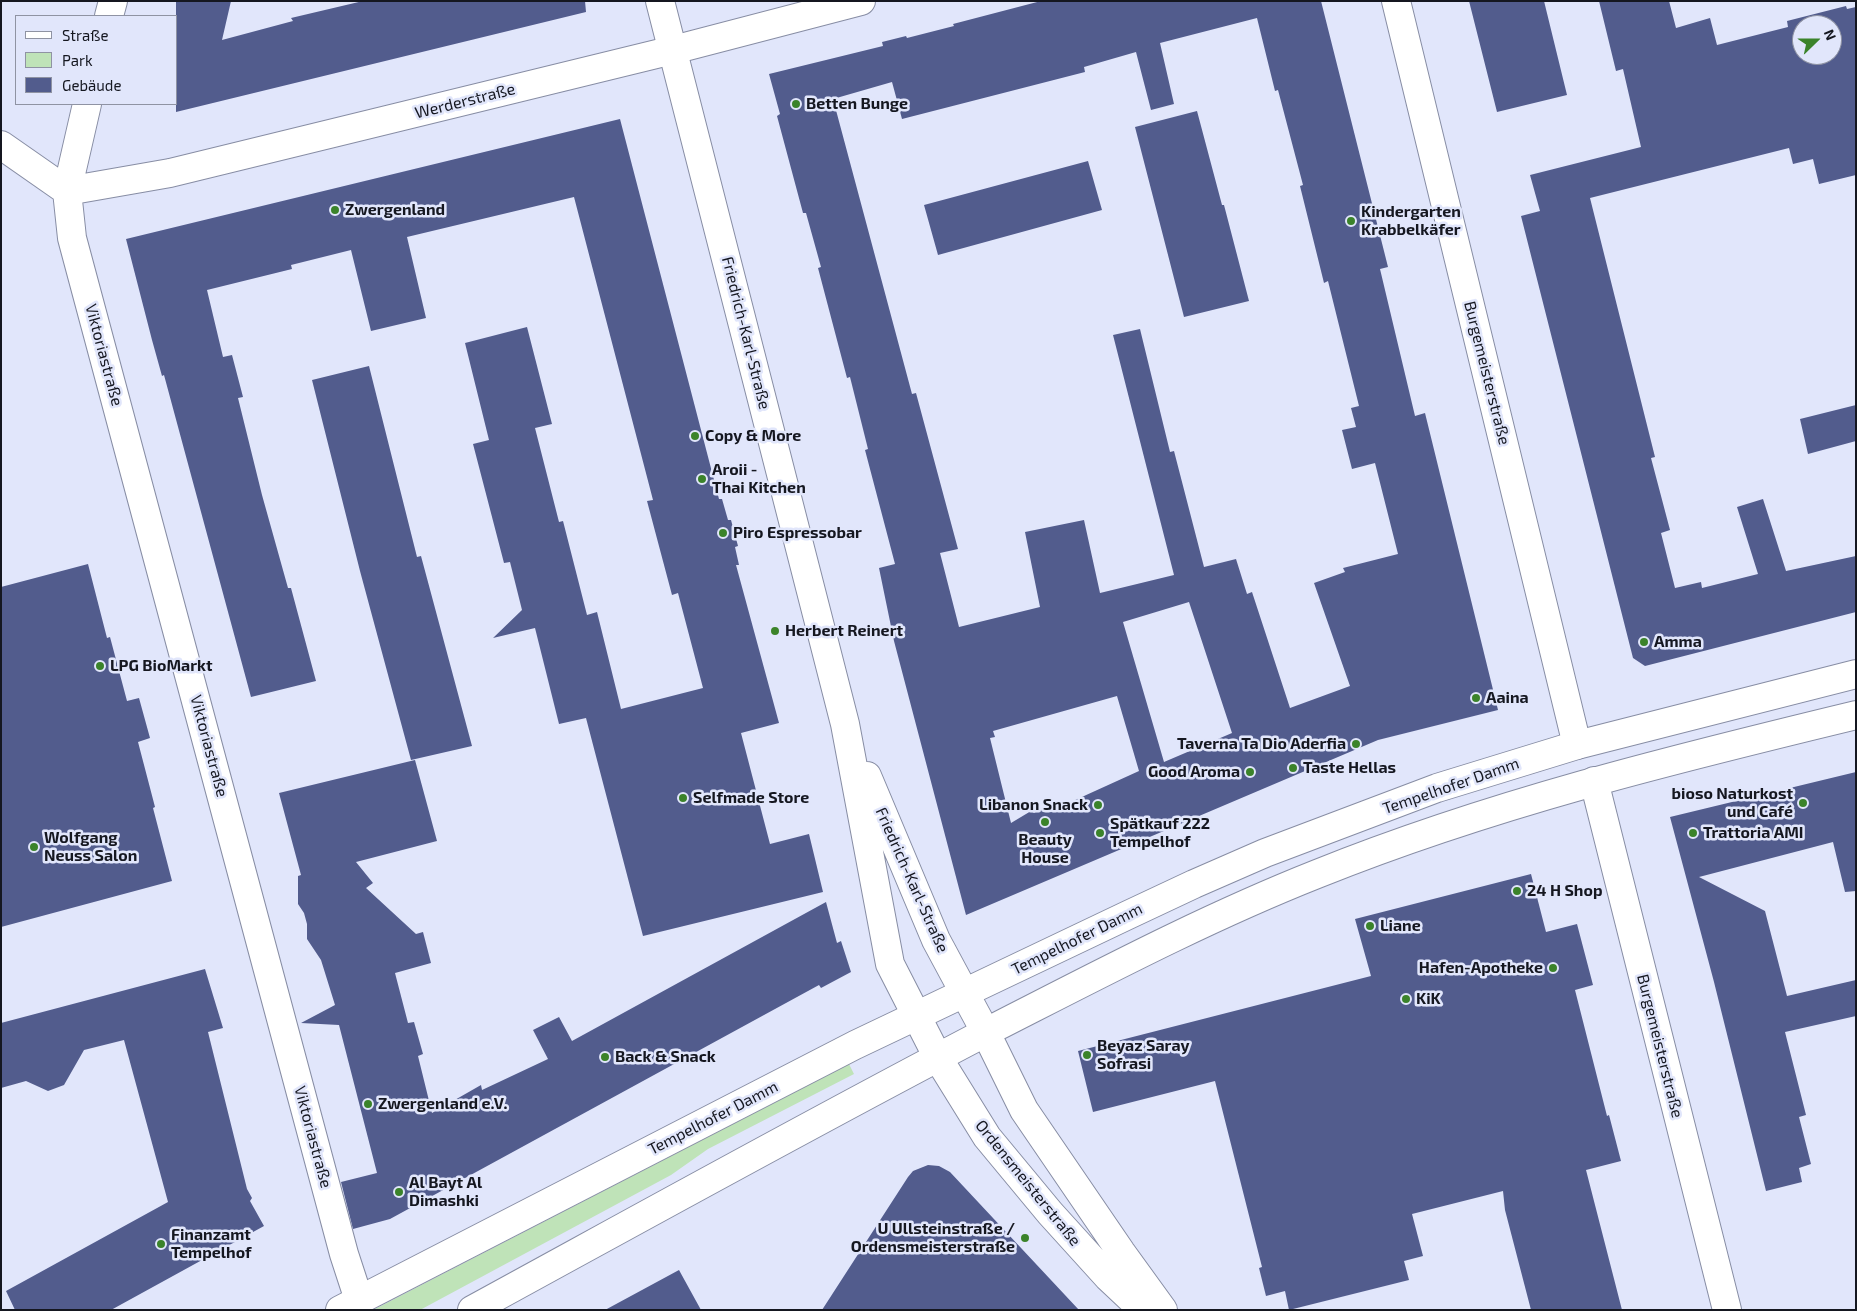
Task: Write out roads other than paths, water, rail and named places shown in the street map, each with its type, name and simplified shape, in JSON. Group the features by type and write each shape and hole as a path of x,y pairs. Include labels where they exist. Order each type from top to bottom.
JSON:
{"main road":[{"path":"109,15 112,1"},
{"name":"Friedrich-Karl-Straße","path":"660,1 845,724 890,964 916,1016"},
{"name":"Werderstraße","path":"67,191 170,173 673,50 861,1"},
{"name":"Burgemeisterstraße","path":"1396,1 1577,745"},
{"name":"Viktoriastraße","path":"88,105 67,191 72,238 344,1254 350,1305"},
{"path":"1,145 67,191"},
{"name":"Tempelhofer Damm","path":"350,1305 855,1045 1194,884 1265,853 1437,788 1577,745 1856,674"},
{"path":"472,1310 858,1100 1121,963 1312,876 1397,843 1594,781 1856,715"},
{"name":"Friedrich-Karl-Straße","path":"845,724 936,940 986,1033"},
{"name":"Burgemeisterstraße","path":"1594,781 1727,1310"},
{"name":"Ordensmeisterstraße","path":"916,1016 938,1058 987,1137 1050,1213 1108,1277 1143,1310"},
{"name":"Ordensmeisterstraße","path":"986,1033 1024,1110 1163,1310"}],"place":[{"name":"Betten Bunge","path":"796,104"},
{"name":"Zwergenland","path":"335,210"},
{"name":"Kindergarten Krabbelkäfer","path":"1351,221"},
{"name":"Copy & More","path":"695,436"},
{"name":"Aroii - Thai Kitchen","path":"702,479"},
{"name":"Piro Espressobar","path":"723,533"},
{"name":"Herbert Reinert","path":"775,631"},
{"name":"Amma","path":"1644,642"},
{"name":"LPG BioMarkt","path":"100,666"},
{"name":"Aaina","path":"1476,698"},
{"name":"Taverna Ta Dio Aderfia","path":"1356,744"},
{"name":"Taste Hellas","path":"1293,768"},
{"name":"Good Aroma","path":"1250,772"},
{"name":"Selfmade Store","path":"683,798"},
{"name":"bioso Naturkost und Café","path":"1803,803"},
{"name":"Libanon Snack","path":"1098,805"},
{"name":"Beauty House","path":"1045,822"},
{"name":"Spätkauf 222 Tempelhof","path":"1100,833"},
{"name":"Trattoria AMI","path":"1693,833"},
{"name":"Wolfgang Neuss Salon","path":"34,847"},
{"name":"24 H Shop","path":"1517,891"},
{"name":"Liane","path":"1370,926"},
{"name":"Hafen-Apotheke","path":"1553,968"},
{"name":"KiK","path":"1406,999"},
{"name":"Beyaz Saray Sofrasi","path":"1087,1055"},
{"name":"Back & Snack","path":"605,1057"},
{"name":"Zwergenland e.V.","path":"368,1104"},
{"name":"Al Bayt Al Dimashki","path":"399,1192"},
{"name":"U Ullsteinstraße / Ordensmeisterstraße","path":"1025,1238"},
{"name":"Finanzamt Tempelhof","path":"161,1244"}]}
